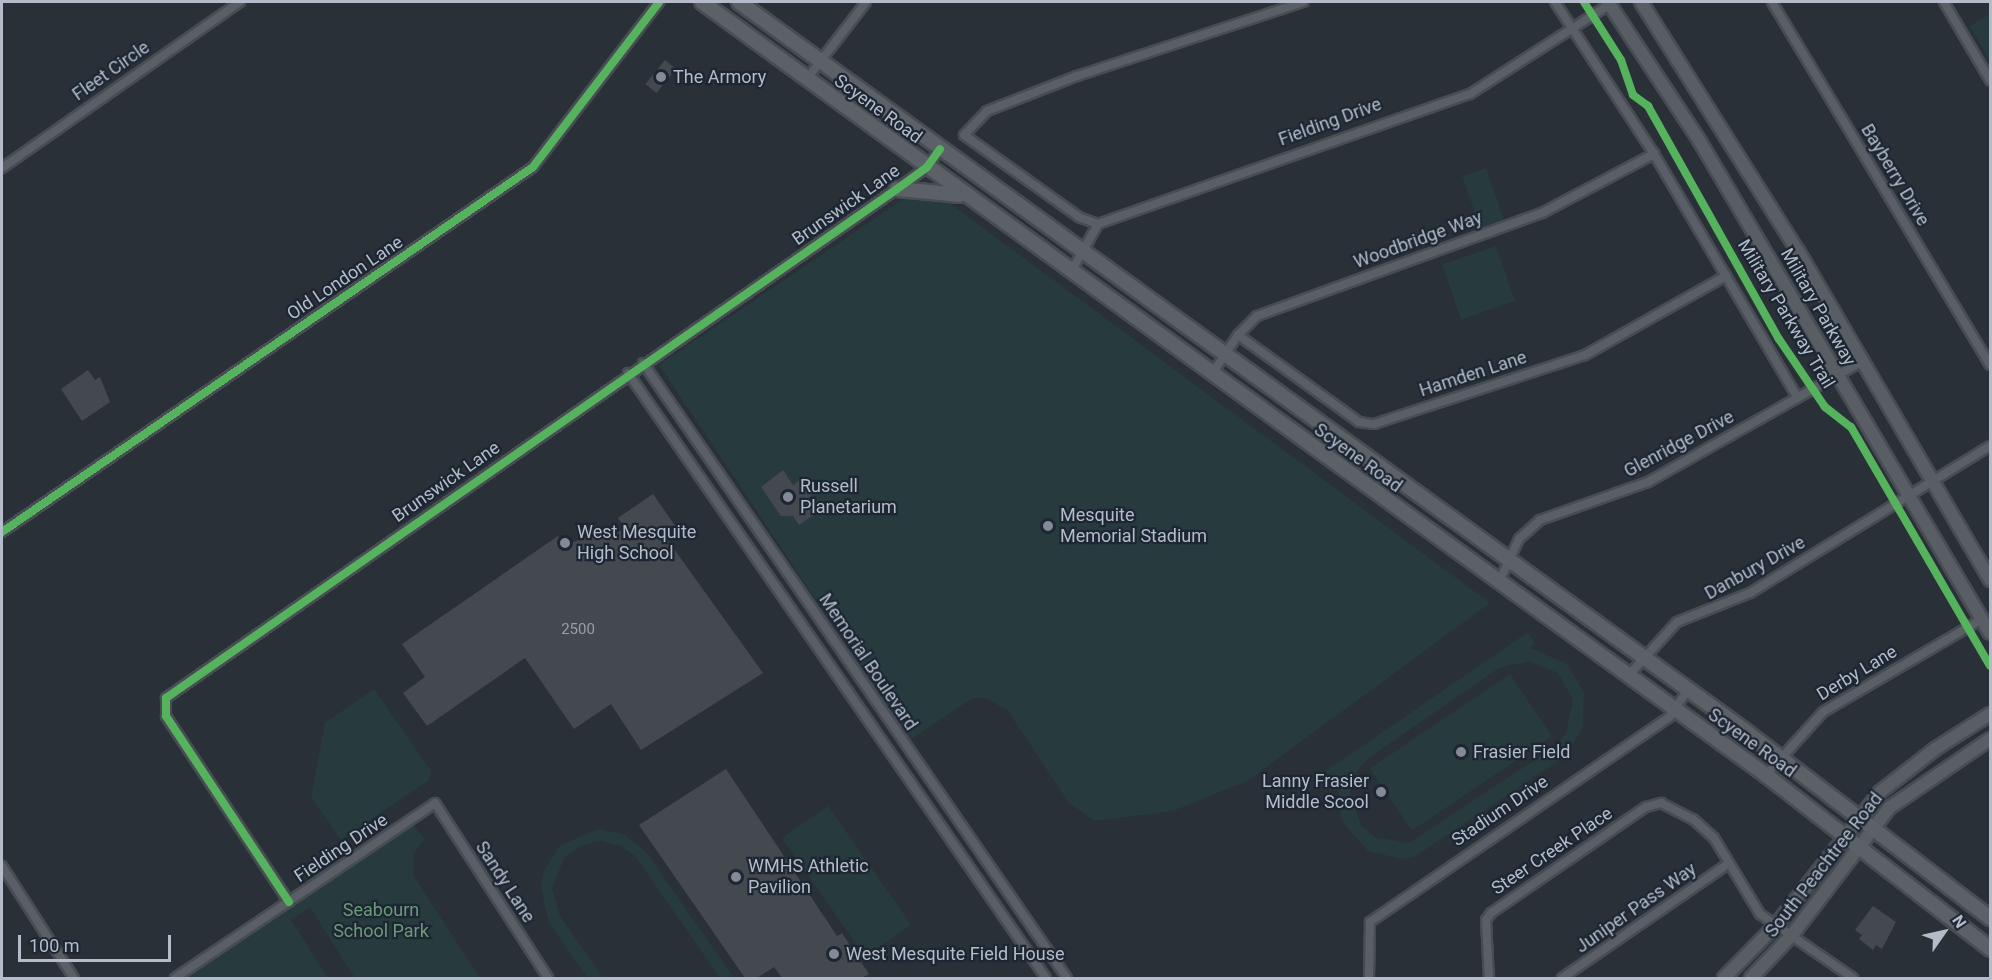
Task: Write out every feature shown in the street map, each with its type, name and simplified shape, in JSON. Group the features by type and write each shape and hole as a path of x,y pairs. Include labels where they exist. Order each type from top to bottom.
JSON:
{"main road":[{"name":"Scyene Road","path":"702,2 806,80 1766,775 1860,845 1990,949"},
{"name":"Scyene Road","path":"739,2 1780,756 1990,918"},
{"name":"Military Parkway","path":"1611,2 1699,140 1908,498 1990,633"},
{"name":"Military Parkway","path":"1641,2 1780,222 1990,580"},
{"path":"897,189 939,190 966,196"},
{"name":"South Peachtree Road","path":"1724,978 1777,924 1899,774 1990,714"},
{"name":"South Peachtree Road","path":"1751,978 1792,935 1860,845 1905,793 1990,739"}],"street":[{"name":"Fleet Circle","path":"2,168 240,2"},
{"name":"Old London Lane","path":"2,532 533,167 659,2"},
{"path":"806,80 866,2"},
{"path":"1071,272 1085,253 1098,224 1079,217 964,135 987,111 1067,80 1303,2"},
{"path":"1555,2 1654,154 1798,398"},
{"name":"Fielding Drive","path":"1098,224 1470,94 1611,2"},
{"name":"Bayberry Drive","path":"1772,2 1990,365"},
{"path":"1944,2 1990,80"},
{"name":"Brunswick Lane","path":"289,902 166,716 166,698 628,373 897,189 927,167 940,149"},
{"name":"Woodbridge Way","path":"1212,374 1238,335 1257,316 1542,213 1654,154"},
{"name":"Hamden Lane","path":"1238,335 1359,422 1374,424 1585,355 1726,276"},
{"name":"Glenridge Drive","path":"1499,582 1506,559 1540,520 1648,482 1861,362"},
{"name":"Memorial Boulevard","path":"643,363 1067,978"},
{"name":"Memorial Boulevard","path":"628,373 1046,978"},
{"name":"Danbury Drive","path":"1628,676 1677,622 1750,593 1990,446"},
{"name":"Derby Lane","path":"1766,775 1780,756 1823,712 1982,619"},
{"name":"Stadium Drive","path":"1369,978 1370,922 1675,709 1688,690"},
{"name":"Fielding Drive","path":"174,978 435,803"},
{"name":"Sandy Lane","path":"435,803 548,978"},
{"name":"Steer Creek Place","path":"1489,978 1486,920 1491,913 1646,807 1661,803 1693,819 1714,838 1728,864"},
{"path":"1728,864 1750,902 1851,978"},
{"name":"Juniper Pass Way","path":"1562,978 1728,864"},
{"path":"2,866 74,978"}],"green space":[{"path":"1990,14 1990,61 1970,26"},
{"path":"1486,168 1504,220 1480,228 1462,176"},
{"name":"Mesquite Memorial Stadium","path":"908,196 940,196 1490,603 1247,781 1173,811 1095,821 1069,803 1008,711 986,698 973,698 910,740 659,365"},
{"path":"1496,246 1515,301 1461,319 1442,265"},
{"path":"1528,632 1535,643 1530,648 1567,664 1584,693 1583,727 1566,756 1416,856 1401,859 1368,851 1344,824 1338,807 1340,778 1333,782 1326,771","holes":["1529,661 1558,673 1573,700 1566,733 1556,746 1409,843 1375,837 1361,826 1350,792 1355,774 1367,759 1499,668"]},
{"name":"Frasier Field","path":"1510,674 1552,736 1412,831 1370,769"},
{"path":"374,689 431,771 429,780 341,840 311,797 325,723"},
{"path":"828,806 911,925 865,957 782,838"},
{"name":"Seabourn School Park","path":"412,824 425,839 414,852 413,875 480,978 355,978 310,907 291,920 328,978 181,978"},
{"path":"599,829 625,835 646,852 734,978 720,978 635,856 621,846 601,841 582,845 564,858 552,889 560,916 603,978 588,978 549,923 541,888 544,871 560,845"}],"building":[{"name":"The Armory","path":"665,60 676,69 656,93 645,84"},
{"path":"88,370 95,380 100,377 110,402 82,421 61,389"},
{"name":"Russell Planetarium","path":"783,470 793,485 801,479 812,495 805,500 815,514 799,525 793,516 781,516 761,487"},
{"name":"West Mesquite High School","path":"653,494 676,527 664,535 763,673 641,750 611,704 574,729 525,658 427,726 403,693 425,677 402,644 558,536 564,545 588,537 610,537 625,528 618,518"},
{"name":"WMHS Athletic Pavilion","path":"726,769 837,936 842,933 869,974 862,978 782,978 774,967 757,978 745,978 639,825"},
{"path":"1873,906 1896,922 1882,949 1876,945 1873,950 1859,939 1862,935 1855,930"}],"cycle path":[{"path":"2,532 533,167 659,2"},
{"name":"Military Parkway Trail","path":"1584,2 1621,60 1633,95 1648,106 1779,339 1825,407 1851,427 1990,666"},
{"path":"289,902 166,716 166,698 897,189 927,167 940,149"}],"place":[{"name":"The Armory","path":"661,77"},
{"name":"Russell Planetarium","path":"788,497"},
{"name":"Mesquite Memorial Stadium","path":"1048,526"},
{"name":"West Mesquite High School","path":"565,543"},
{"name":"Frasier Field","path":"1461,752"},
{"name":"Lanny Frasier Middle Scool","path":"1381,792"},
{"name":"WMHS Athletic Pavilion","path":"736,877"},
{"name":"West Mesquite Field House","path":"834,954"}]}
